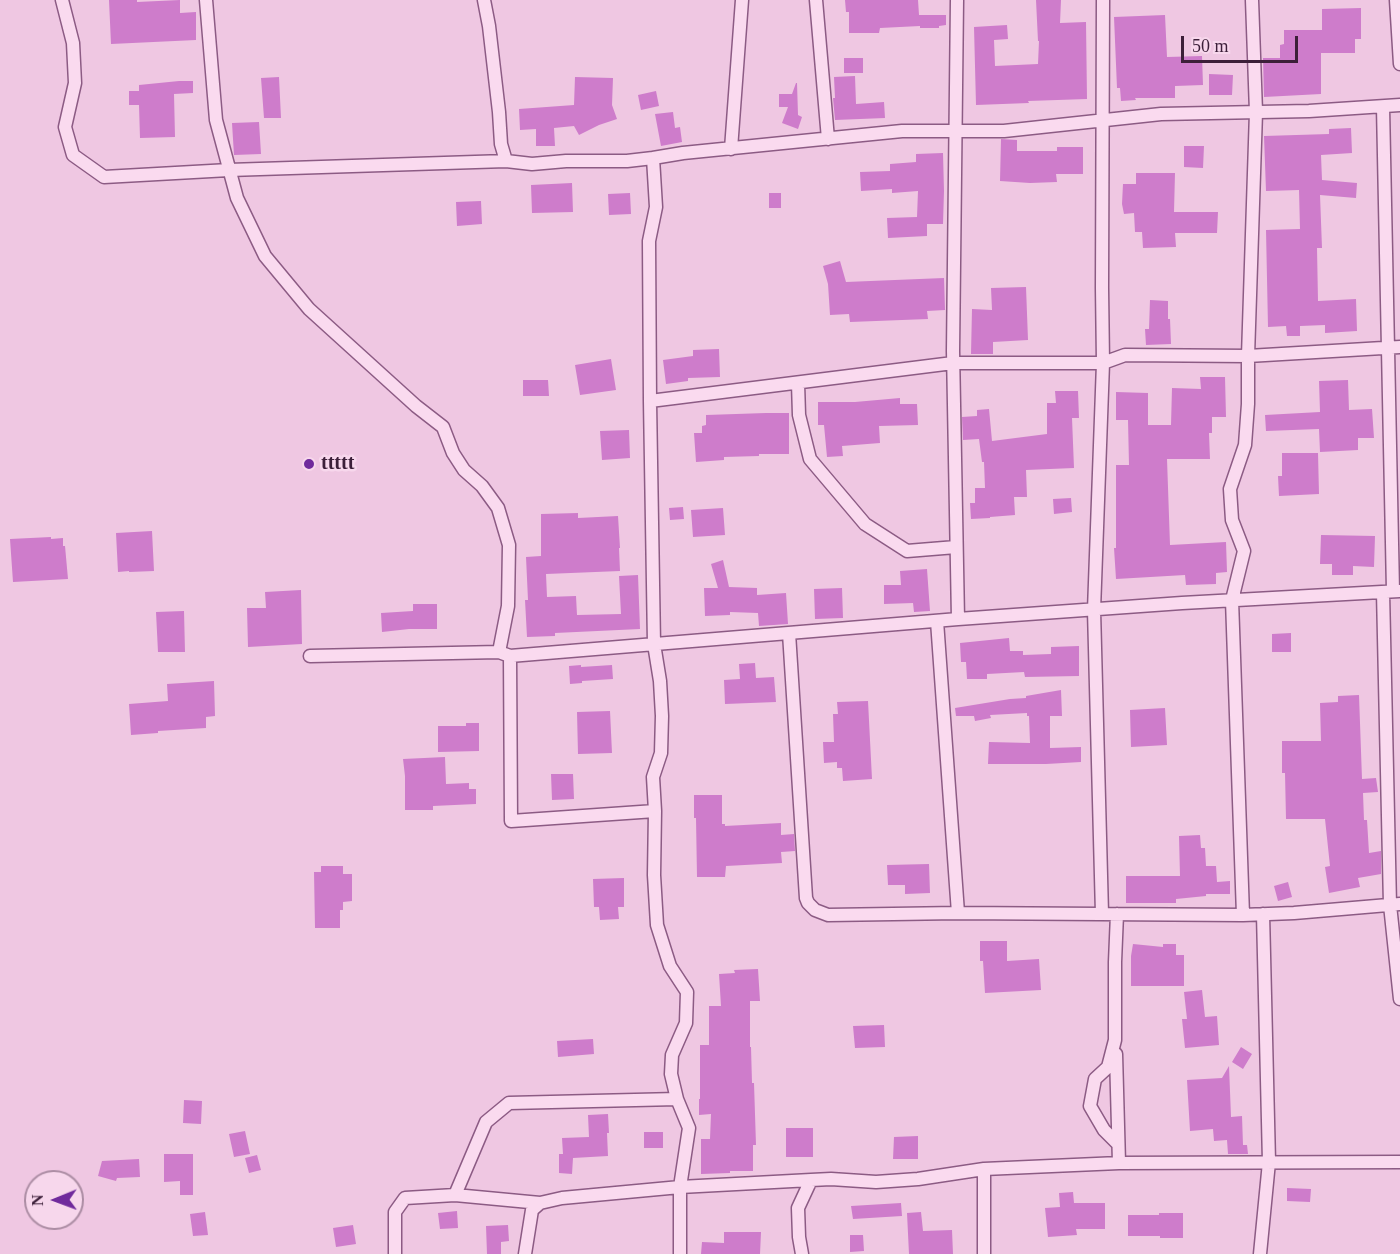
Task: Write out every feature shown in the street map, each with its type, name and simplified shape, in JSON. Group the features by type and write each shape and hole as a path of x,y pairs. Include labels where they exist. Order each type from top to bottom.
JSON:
{"street":[{"path":"62,0 73,43 75,83 65,127 73,155 104,177 229,170 506,161 532,164 627,161 809,139 902,131 1004,131 1161,114 1309,111 1400,105"},
{"path":"206,0 216,120 237,198 265,256 309,309 416,406 443,427 453,453 464,470 482,486 498,508 509,545 504,654 511,821 655,811"},
{"path":"484,0 492,48 501,144 506,161"},
{"path":"731,149 742,0"},
{"path":"816,0 828,139"},
{"path":"957,0 953,363 958,619"},
{"path":"1102,914 1094,610 1103,363 1103,0"},
{"path":"1243,915 1232,600 1244,551 1232,520 1230,489 1245,445 1248,404 1256,112 1252,0"},
{"path":"1396,0 1400,64"},
{"path":"1383,107 1394,347 1392,591 1395,904 1400,999"},
{"path":"653,158 656,207 649,242 650,401 654,644 660,681 662,716 661,753 652,777 655,811 654,875 657,925 670,966 687,992 686,1023 672,1055 671,1074 677,1099 689,1128 680,1187 680,1254"},
{"path":"650,401 953,363 1103,363 1125,355 1248,356 1394,347"},
{"path":"798,382 799,414 810,459 865,524 907,551 956,547"},
{"path":"310,656 504,654 958,619 1392,591"},
{"path":"937,621 958,913"},
{"path":"789,633 806,898 815,910 828,915 958,913 1243,915 1395,904"},
{"path":"1117,914 1115,1040 1119,1163"},
{"path":"1260,1254 1269,1162 1263,914"},
{"path":"1115,1040 1108,1067 1095,1079 1090,1106 1104,1130 1118,1144"},
{"path":"455,1195 486,1122 509,1103 677,1099"},
{"path":"395,1254 395,1212 405,1198 455,1195 540,1203 562,1198 680,1187 831,1179 897,1181 984,1169 1119,1163 1400,1162"},
{"path":"984,1169 984,1254"},
{"path":"802,1254 798,1208 811,1180"},
{"path":"525,1254 532,1210 540,1203"}],"building":[{"path":"109,0 137,0 137,2 180,0 180,13 196,12 196,40 111,44"},
{"path":"845,0 918,0 919,15 946,15 946,25 939,26 939,28 920,28 920,26 880,28 879,33 849,33 849,12 846,12"},
{"path":"1036,0 1061,0 1060,23 1086,22 1087,99 976,105 974,27 1007,25 1008,39 994,40 995,66 1038,64"},
{"path":"1361,8 1361,39 1355,39 1355,53 1321,53 1321,94 1264,97 1263,58 1280,58 1280,45 1284,44 1284,30 1322,30 1322,9"},
{"path":"1165,15 1167,57 1202,56 1203,85 1175,86 1175,98 1135,98 1136,100 1121,101 1120,88 1117,88 1114,17"},
{"path":"844,58 863,58 863,73 844,73"},
{"path":"1209,74 1233,75 1232,95 1209,95"},
{"path":"855,76 856,104 884,102 885,118 835,120 834,77"},
{"path":"279,77 281,118 264,118 261,78"},
{"path":"575,77 613,78 612,105 617,119 579,135 574,126 554,128 555,146 536,146 536,129 520,130 519,109 574,105"},
{"path":"193,81 193,93 174,94 175,137 140,138 139,105 129,105 129,91 139,91 139,85"},
{"path":"796,83 798,115 802,117 798,129 782,123 788,107 779,107 779,94 792,94"},
{"path":"656,91 659,106 641,110 638,95"},
{"path":"673,112 675,128 680,127 682,142 661,146 655,114"},
{"path":"259,122 261,154 234,155 232,123"},
{"path":"1351,128 1352,153 1321,155 1322,180 1357,183 1356,198 1320,195 1322,248 1317,248 1318,301 1356,299 1357,331 1325,333 1325,325 1300,326 1300,336 1287,336 1286,326 1268,327 1266,230 1300,229 1299,190 1266,191 1264,136 1329,134 1329,129"},
{"path":"1001,139 1017,140 1017,151 1057,151 1057,147 1083,147 1083,174 1056,174 1057,182 1000,181"},
{"path":"1184,146 1204,146 1203,168 1184,167"},
{"path":"943,153 943,224 927,224 927,236 888,238 887,218 917,217 918,191 892,193 892,189 861,191 860,172 890,171 890,164 916,162 916,154"},
{"path":"1136,173 1175,173 1174,212 1218,212 1217,233 1175,233 1176,247 1143,248 1142,232 1135,232 1134,213 1124,214 1122,204 1123,184 1136,184"},
{"path":"572,183 573,212 532,213 531,185"},
{"path":"630,193 631,214 609,215 608,194"},
{"path":"769,193 781,193 781,208 769,208"},
{"path":"481,201 482,224 457,226 456,202"},
{"path":"840,261 846,282 944,278 945,310 927,311 928,319 850,322 849,314 830,315 828,284 823,266"},
{"path":"1026,287 1028,340 993,342 993,354 971,354 972,309 992,310 991,288"},
{"path":"1150,300 1168,301 1171,344 1146,345 1145,329 1149,329"},
{"path":"719,349 720,377 688,378 688,381 666,384 663,360 693,356 693,350"},
{"path":"611,359 616,390 580,395 575,365"},
{"path":"1200,377 1225,377 1226,417 1212,417 1212,433 1209,433 1210,459 1167,459 1170,545 1226,542 1227,572 1216,573 1216,584 1186,585 1185,575 1116,579 1114,548 1116,548 1116,465 1129,465 1128,420 1116,420 1116,392 1148,393 1148,425 1171,425 1172,388 1201,389"},
{"path":"523,380 548,380 549,396 523,396"},
{"path":"1348,380 1349,410 1372,409 1374,438 1358,438 1358,450 1320,452 1319,429 1266,431 1265,415 1320,412 1319,381"},
{"path":"1055,391 1078,391 1079,418 1072,418 1074,468 1026,470 1027,497 1014,497 1015,515 971,519 970,503 975,503 975,488 985,488 984,462 982,462 979,439 963,440 962,417 977,416 977,410 989,409 992,441 1047,434 1047,403 1056,403"},
{"path":"900,398 900,404 917,404 918,425 879,426 880,443 842,446 843,456 827,457 824,425 818,425 818,402 855,402"},
{"path":"789,413 789,454 724,457 724,460 696,462 694,433 702,433 702,426 706,425 706,415"},
{"path":"629,430 630,458 602,460 600,431"},
{"path":"1282,453 1318,453 1319,494 1279,496 1278,476 1282,476"},
{"path":"1071,498 1072,512 1054,514 1053,499"},
{"path":"683,507 684,519 670,520 669,508"},
{"path":"723,508 725,535 693,537 691,510"},
{"path":"578,513 578,518 618,516 620,571 546,574 547,597 576,596 577,615 621,614 619,576 638,575 640,629 555,633 555,636 527,637 526,557 541,556 541,514"},
{"path":"152,531 154,571 118,572 116,533"},
{"path":"1321,535 1375,536 1374,567 1353,566 1353,575 1332,575 1332,564 1320,564"},
{"path":"51,537 51,539 63,538 68,579 13,582 10,539"},
{"path":"723,560 729,587 757,588 757,595 786,593 788,624 759,626 758,613 730,612 730,615 705,616 704,588 718,588 711,564"},
{"path":"927,569 930,611 914,612 913,603 884,604 884,585 901,585 900,571"},
{"path":"842,588 843,618 815,619 814,589"},
{"path":"301,590 302,644 248,647 247,608 266,608 265,592"},
{"path":"413,604 437,604 437,629 382,632 381,613 413,611"},
{"path":"184,611 185,652 158,652 156,612"},
{"path":"1291,633 1291,652 1272,652 1272,634"},
{"path":"1009,638 1010,651 1023,651 1023,655 1051,654 1051,647 1079,646 1079,676 1025,677 1024,672 987,674 987,679 967,679 966,662 961,662 960,643"},
{"path":"755,663 756,678 774,677 776,702 725,704 724,680 740,679 739,664"},
{"path":"581,665 581,667 612,665 613,679 570,684 569,666"},
{"path":"214,681 215,716 206,717 206,728 131,735 129,704 168,701 167,684"},
{"path":"1061,690 1062,716 1050,716 1050,748 1081,747 1081,762 988,764 989,742 1030,743 1027,713 990,715 991,718 975,721 974,716 956,716 955,708 1026,698 1026,696"},
{"path":"1359,695 1362,779 1376,778 1378,792 1363,793 1364,820 1367,820 1369,853 1381,851 1381,874 1358,878 1360,887 1329,893 1325,867 1330,866 1325,819 1286,819 1282,741 1321,741 1320,703 1338,702 1338,696"},
{"path":"868,701 872,779 843,781 842,768 837,768 837,762 824,763 823,742 834,742 833,714 838,714 837,702"},
{"path":"1165,708 1167,745 1131,747 1130,710"},
{"path":"610,711 612,753 578,754 577,712"},
{"path":"466,723 479,723 479,751 438,752 438,726 466,726"},
{"path":"445,757 446,784 469,783 469,789 476,789 476,804 433,806 433,810 405,810 403,759"},
{"path":"551,774 573,774 574,799 552,800"},
{"path":"694,795 722,795 722,824 725,826 781,823 781,835 794,834 795,851 781,852 782,863 726,866 725,877 697,877"},
{"path":"1200,835 1201,848 1205,848 1206,866 1216,866 1217,882 1230,881 1230,894 1206,894 1206,896 1176,899 1176,903 1126,903 1126,876 1180,876 1179,836"},
{"path":"929,864 930,893 905,894 905,885 888,885 887,865"},
{"path":"321,866 343,866 343,874 352,874 352,901 343,902 343,910 340,910 340,928 315,928 314,872 321,872"},
{"path":"624,878 624,907 618,907 619,919 600,920 599,907 594,907 593,879"},
{"path":"1288,882 1292,897 1278,901 1274,886"},
{"path":"980,941 1007,941 1007,961 1039,959 1041,990 985,993 983,961 980,961"},
{"path":"1133,944 1163,947 1163,944 1176,944 1176,955 1184,955 1184,986 1131,986"},
{"path":"758,969 760,1001 750,1001 750,1047 756,1145 753,1145 753,1171 701,1174 701,1139 710,1139 711,1114 699,1115 700,1045 709,1045 709,1006 721,1006 719,974 735,973 734,970"},
{"path":"1202,990 1205,1017 1217,1016 1219,1045 1185,1048 1182,1019 1187,1019 1184,992"},
{"path":"884,1025 885,1047 855,1048 853,1026"},
{"path":"593,1039 594,1054 558,1057 557,1041"},
{"path":"1241,1047 1252,1054 1243,1069 1232,1062"},
{"path":"1229,1066 1231,1117 1242,1116 1243,1145 1247,1145 1248,1154 1228,1154 1227,1140 1214,1141 1213,1129 1190,1131 1187,1080 1222,1078"},
{"path":"184,1100 202,1101 201,1124 183,1123"},
{"path":"608,1114 608,1156 573,1158 572,1174 559,1173 559,1154 563,1154 562,1138 589,1137 588,1115"},
{"path":"786,1128 813,1128 813,1157 786,1157"},
{"path":"245,1131 250,1154 234,1157 229,1134"},
{"path":"644,1132 663,1132 663,1148 644,1148"},
{"path":"918,1136 918,1159 893,1159 894,1137"},
{"path":"164,1154 193,1154 193,1195 180,1195 180,1181 164,1182"},
{"path":"257,1155 261,1170 249,1173 245,1158"},
{"path":"139,1159 140,1177 117,1178 116,1181 98,1176 102,1161"},
{"path":"1287,1188 1311,1189 1310,1202 1287,1201"},
{"path":"1073,1192 1074,1203 1105,1203 1105,1229 1076,1229 1077,1235 1048,1237 1045,1208 1060,1207 1059,1193"},
{"path":"901,1203 902,1216 853,1219 851,1206"},
{"path":"457,1211 458,1228 440,1229 438,1213"},
{"path":"205,1212 208,1235 193,1236 190,1214"},
{"path":"921,1212 923,1231 952,1230 953,1254 909,1254 907,1213"},
{"path":"1159,1213 1183,1213 1183,1238 1128,1236 1128,1215 1159,1215"},
{"path":"353,1225 356,1244 336,1247 333,1228"},
{"path":"508,1225 509,1241 501,1242 501,1254 487,1254 486,1226"},
{"path":"724,1232 761,1232 760,1254 701,1254 702,1242 724,1243"},
{"path":"850,1235 863,1235 864,1251 850,1252"}],"place":[{"name":"ttttt","path":"309,464"}]}
